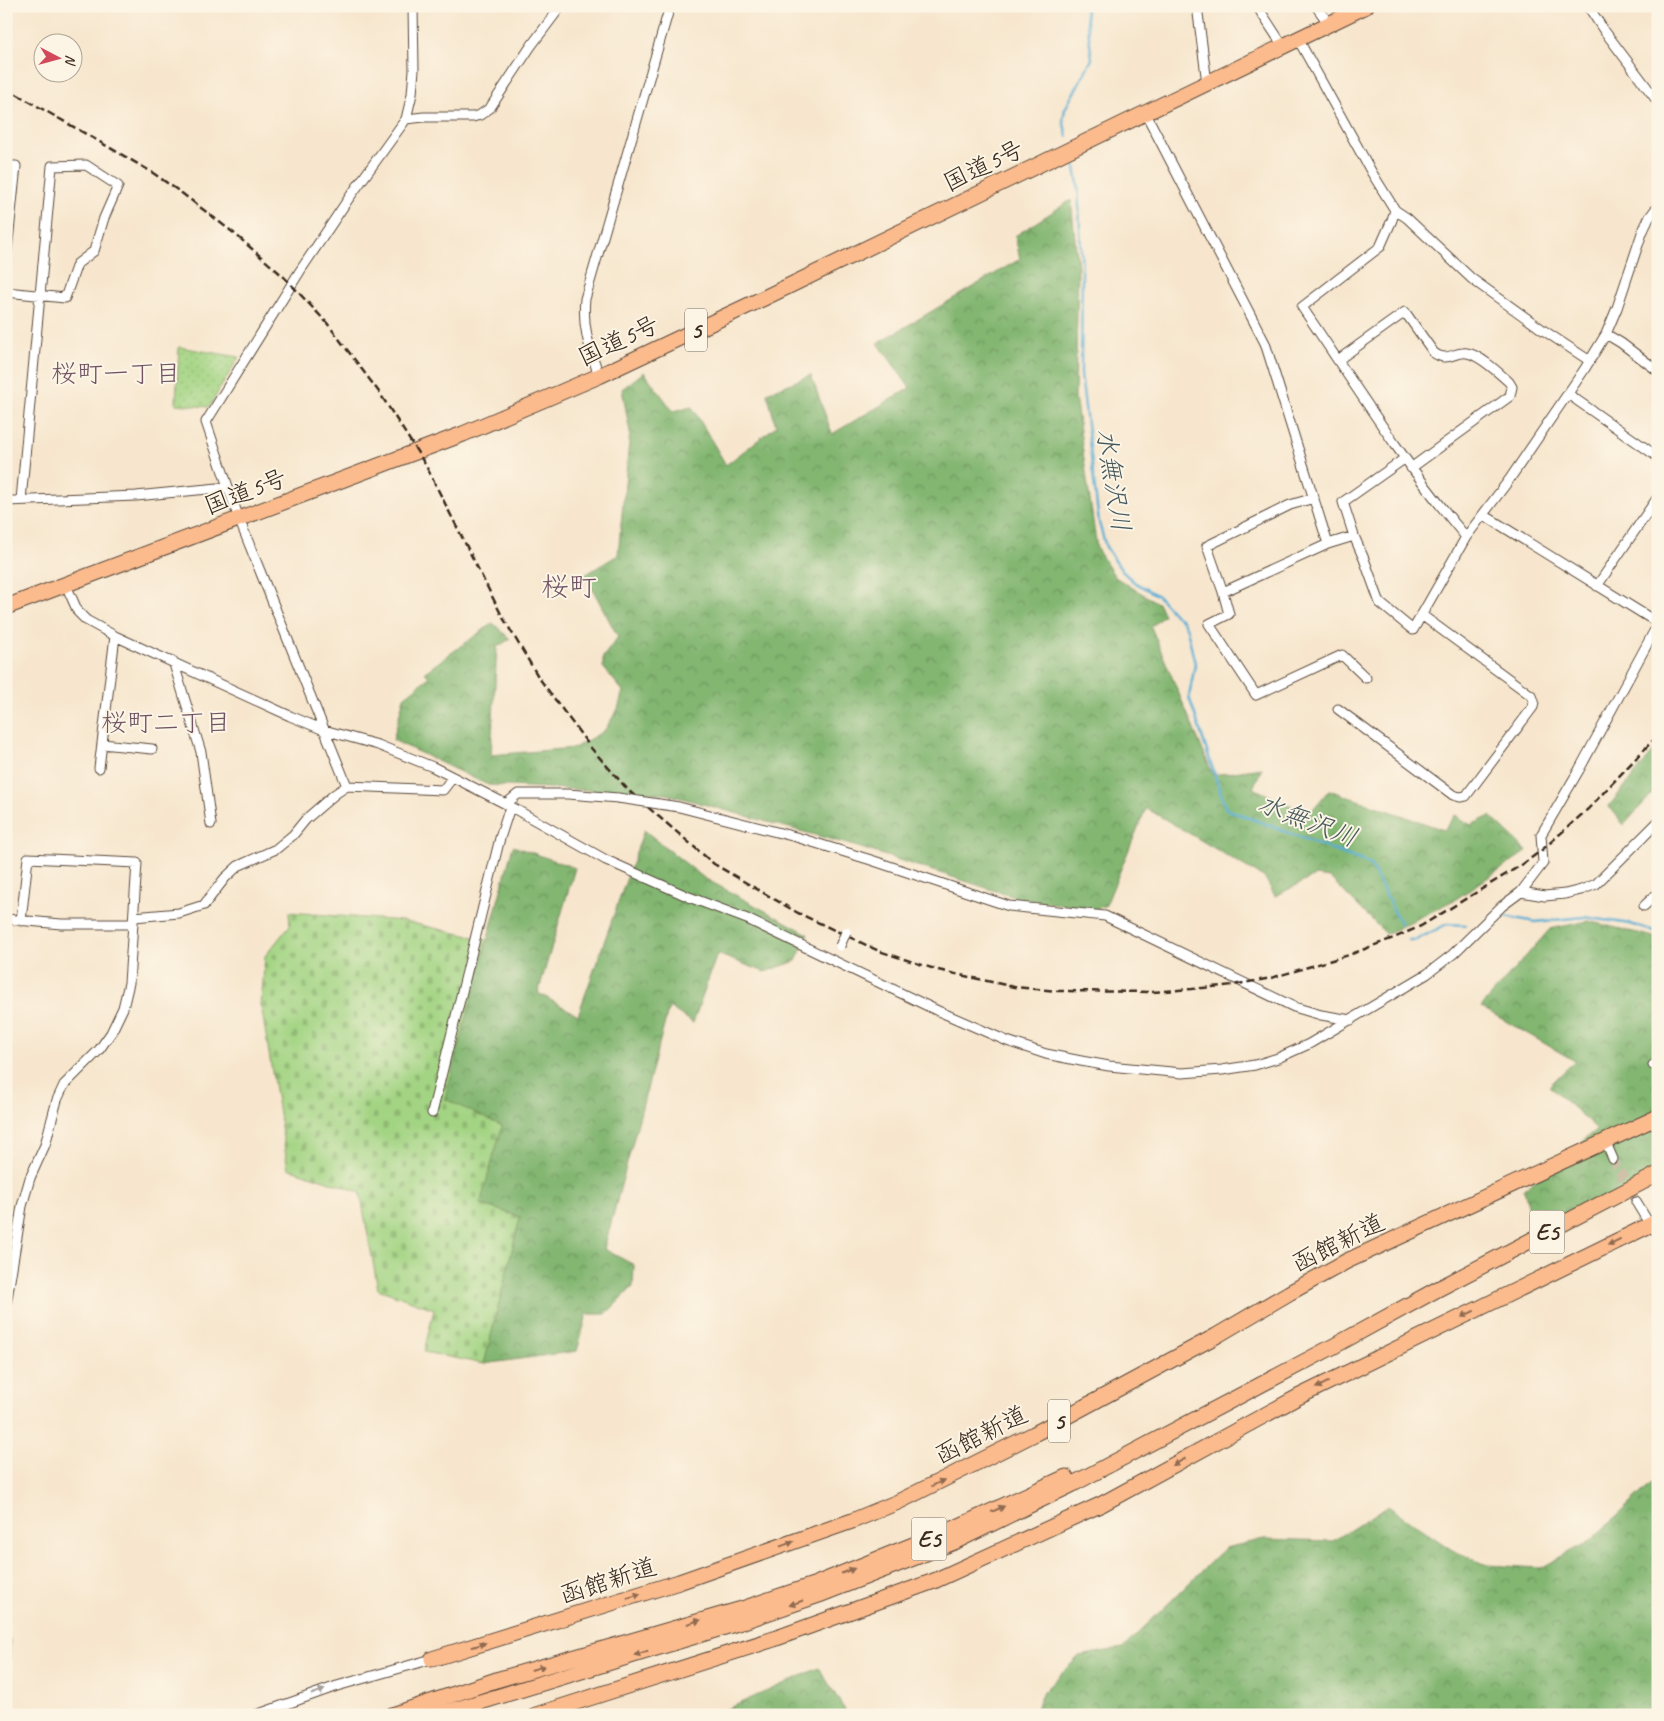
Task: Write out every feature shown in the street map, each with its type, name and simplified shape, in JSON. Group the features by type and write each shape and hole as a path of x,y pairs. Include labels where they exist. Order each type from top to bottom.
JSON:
{"highway":[{"name":"国道5号","path":"6,607 463,434 599,376 1366,6"},
{"name":"函館新道","path":"432,1659 679,1582 852,1521 898,1502 1034,1434 1216,1336 1347,1261 1658,1117"},
{"name":"E5","path":"438,1715 744,1621 828,1592 954,1542 1082,1480 1436,1290 1658,1174"},
{"path":"536,1715 774,1639 934,1581 1102,1504 1298,1398 1655,1226"},
{"name":"E5","path":"392,1715 496,1680 742,1609 816,1584 891,1555 953,1529 1070,1475 1336,1338 1436,1290"}],"street":[{"path":"347,786 239,519 206,422 300,271 349,198 406,119 412,94 414,70 413,6"},
{"path":"406,119 473,117 485,112 490,108 531,46 561,6"},
{"path":"599,376 584,330 583,314 585,299 670,6"},
{"path":"1197,6 1207,83"},
{"path":"1257,6 1283,46"},
{"path":"1316,6 1329,24"},
{"path":"1588,6 1658,102"},
{"path":"1298,39 1372,173 1395,210 1407,218 1472,279 1590,361"},
{"path":"1145,112 1265,343 1328,544"},
{"path":"6,292 40,295 65,298 77,264 94,251 104,218 118,186 86,165 52,166 40,295 20,500"},
{"path":"6,166 16,166 6,260"},
{"path":"1404,459 1343,502 1380,603 1413,630 1466,537 1484,515 1568,394 1606,334 1617,308 1642,233 1649,218 1658,206"},
{"path":"1395,210 1380,246 1302,307 1404,459 1466,537"},
{"path":"1338,360 1405,312 1434,353 1441,358 1461,352 1475,355 1509,382 1512,387 1510,396 1411,468"},
{"path":"1606,334 1658,371"},
{"path":"1568,394 1658,457"},
{"path":"6,501 136,496 228,487"},
{"path":"1597,586 1658,497"},
{"path":"1314,498 1290,505 1207,546 1229,614 1209,624 1256,695 1342,655 1366,678"},
{"path":"66,585 78,612 86,620 115,636 324,730 378,745 433,767 606,860 689,897 747,919 936,1010 1007,1041 1046,1054 1109,1066 1173,1073 1222,1070 1255,1065 1278,1058 1309,1044 1427,974 1453,954 1502,906 1521,892 1543,863 1541,835 1579,770 1658,624 1484,515"},
{"path":"1223,592 1328,544 1354,536"},
{"path":"1338,709 1453,795 1466,796 1533,707 1534,701 1532,696 1422,616"},
{"path":"99,768 115,636"},
{"path":"173,662 202,752 211,824"},
{"path":"102,744 152,749"},
{"path":"6,919 61,924 134,921 179,913 204,905 224,878 238,866 276,849 293,835 306,819 347,786 443,790 453,777"},
{"path":"432,1113 508,806 518,794 568,794 618,798 684,808 796,837 1009,906 1105,916 1294,1007 1321,1015 1351,1020"},
{"path":"1521,892 1545,896 1565,894 1596,884 1658,822"},
{"path":"6,1304 22,1206 30,1178 45,1145 57,1100 64,1085 111,1033 123,1008 129,983 137,863 28,858 21,921"},
{"path":"1644,906 1658,892"},
{"path":"840,946 846,932"},
{"path":"1606,1141 1613,1159"},
{"path":"1636,1202 1655,1226"},
{"path":"256,1715 337,1686 432,1659"}],"green space":[{"path":"1071,200 1078,268 1075,396 1097,549 1115,577 1159,604 1164,615 1151,627 1213,775 1262,768 1253,788 1309,814 1329,790 1444,830 1455,815 1471,825 1490,816 1527,851 1456,899 1386,934 1330,878 1315,876 1275,896 1265,878 1146,808 1106,905 1096,909 1021,899 858,847 667,794 488,785 393,740 404,697 429,677 425,672 493,623 510,639 497,647 491,755 574,748 604,731 618,709 623,691 603,667 603,657 618,637 585,575 618,555 630,432 622,389 644,372 673,411 692,407 726,465 776,426 767,393 811,375 832,434 910,388 878,343 1020,259 1015,236"},
{"path":"179,347 239,357 209,407 176,404"},
{"path":"1658,746 1658,787 1624,825 1609,806"},
{"path":"644,830 704,878 808,934 796,961 765,972 717,954 693,1023 669,1007 604,1249 634,1265 633,1287 606,1314 587,1314 577,1351 484,1364 520,1217 480,1204 444,1099 513,846 575,868 538,993 578,1015"},
{"path":"289,912 403,921 487,940 445,1099 502,1126 480,1204 520,1217 484,1364 424,1352 434,1309 378,1289 360,1192 288,1168 261,1005 265,956 290,925"},
{"path":"1588,921 1658,938 1658,1179 1536,1240 1524,1189 1597,1129 1549,1086 1575,1061 1481,1007 1550,929"},
{"path":"1658,1477 1658,1715 1033,1715 1043,1692 1079,1656 1123,1648 1225,1548 1264,1539 1333,1541 1388,1506 1452,1550 1487,1565 1541,1568 1590,1541"},
{"path":"6,1636 10,1640 8,1715 6,1715"},
{"path":"819,1668 848,1715 721,1715 720,1712"}],"waterway":[{"name":"水無沢川","path":"1067,136 1063,120 1065,109 1092,59 1085,6"},
{"name":"水無沢川","path":"1074,162 1078,184 1082,273 1081,374 1099,523 1106,547 1122,571 1134,582 1158,596 1182,620 1187,629 1195,664 1189,697 1226,809 1370,864 1401,925"},
{"name":"水無沢川","path":"1505,916 1535,922 1584,917 1630,924 1658,932"},
{"name":"水無沢川","path":"1409,940 1416,940 1447,924 1466,925"}],"tunnel":[{"path":"1613,1159 1636,1202"}],"railway":[{"path":"6,88 150,171 183,194 235,234 284,277 327,323 379,392 425,464 502,616 539,678 591,748 629,791 714,864 798,913 879,951 938,970 1014,987 1058,991 1152,992 1233,985 1271,978 1349,955 1421,926 1523,864 1542,850 1588,809 1658,735"}],"district":[{"name":"桜町一丁目","path":"116,373"},
{"name":"桜町","path":"569,586"},
{"name":"桜町二丁目","path":"166,722"}]}
